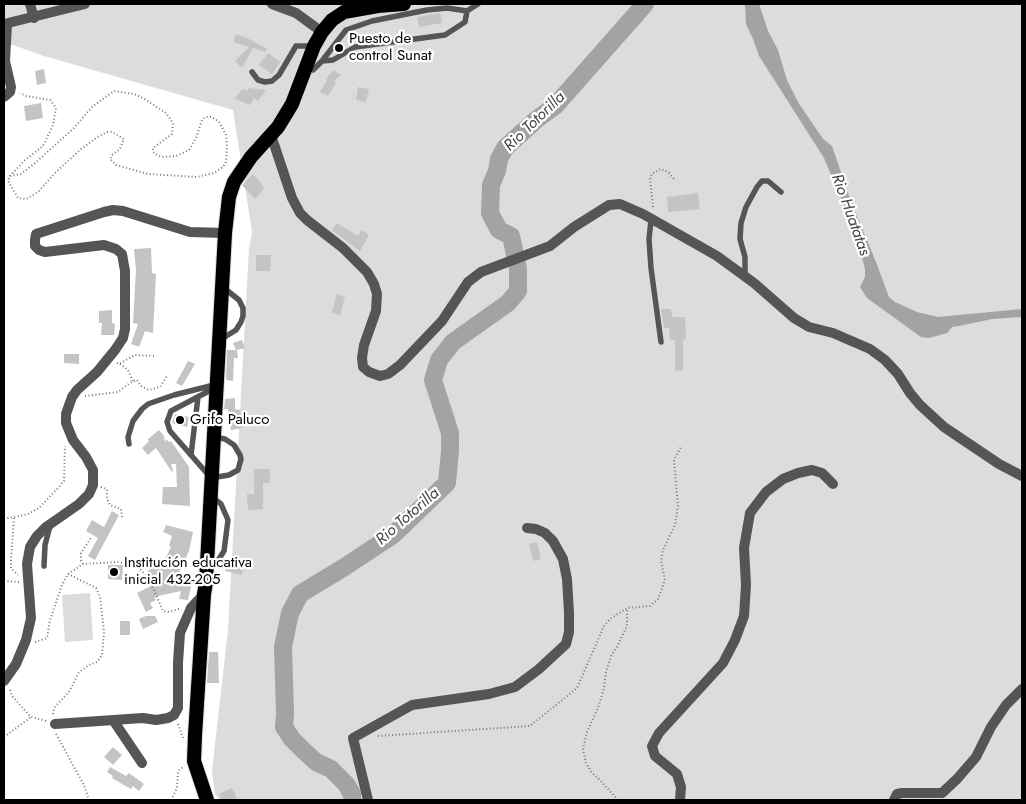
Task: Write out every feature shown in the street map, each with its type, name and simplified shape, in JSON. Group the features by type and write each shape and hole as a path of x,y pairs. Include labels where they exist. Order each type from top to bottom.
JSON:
{"highway":[{"path":"208,800 194,761 214,437 221,286 229,197 234,182 251,157 278,126 292,104 314,46 332,20 344,12 404,4"}],"street":[{"path":"30,4 34,18"},
{"path":"4,97 10,92 11,87 5,61 5,24 85,4"},
{"path":"272,4 296,14 322,32"},
{"path":"271,135 292,198 300,213 343,248 367,272 374,284 377,294 376,311 364,345 362,358 363,367 369,372 380,376 388,374 400,365 442,320 468,282 481,272 550,246 574,227 609,206 614,204 625,205 717,256 794,318 809,327 834,333 858,343 885,360 898,374 920,405 939,422 960,439 992,460 1022,476"},
{"path":"5,680 16,664 26,640 31,618 26,564 30,547 37,536 50,524 79,504 89,494 93,484 92,470 86,457 73,440 66,424 66,414 77,390 97,372 123,338 125,329 125,271 122,254 116,249 104,245 45,252 35,246 36,234 113,210 123,211 190,232 225,233"},
{"path":"680,800 681,787 677,774 655,756 652,746 659,734 723,662 735,640 744,616 746,585 744,548 750,513 766,492 783,479 798,473 812,470 822,473 833,484"},
{"path":"368,800 353,738 412,705 489,694 515,687 539,669 566,644 570,632 567,579 563,559 556,545 545,533 527,528"},
{"path":"55,724 143,718 156,720 174,715 178,708 180,633 191,608 204,594"},
{"path":"894,800 897,794 902,793 942,793 976,757 1006,705 1022,689"},
{"path":"113,720 142,763"}],"lane":[{"path":"322,61 333,60 355,47 445,35 465,22 467,12 478,4"},
{"path":"306,69 313,70 346,30 372,21 447,8 467,12"},
{"path":"252,72 258,80 272,82 279,75 296,46 314,46"},
{"path":"745,277 744,257 740,239 741,223 746,207 756,187 762,181 768,181 781,192"},
{"path":"651,220 649,238 651,268 661,342"},
{"path":"218,341 236,330 242,322 243,316 243,308 239,300 221,286"},
{"path":"214,437 225,439 234,445 241,459 238,470 229,475 211,478 170,431 167,422 171,411 198,397 216,384"},
{"path":"129,444 128,436 132,422 148,404 216,384"},
{"path":"191,455 198,397"},
{"path":"206,569 217,562 224,551 228,520 221,504 210,496"},
{"path":"44,566 50,524"}],"path":[{"path":"10,176 20,174 35,163 73,129 92,107 114,91 134,94 143,98 166,113 173,123 172,134 153,148 153,152 157,155 162,157 176,156 189,150 205,117 212,117 219,122 226,135 227,146 226,162 223,167 214,173 197,177 156,175 116,165 110,159 120,149 124,139 112,132 108,132 81,148 38,192 26,199 18,198 8,181 10,176 24,161 43,146 53,126 56,108 50,100 26,96 11,87"},
{"path":"651,220 653,202 650,178 652,174 662,169 668,172 675,180"},
{"path":"119,364 135,355 156,356"},
{"path":"108,358 128,370 133,382"},
{"path":"71,400 90,395 118,392 137,380 141,386 149,390 160,387 167,376"},
{"path":"4,519 28,514 39,508 64,481 64,444"},
{"path":"93,484 107,489 110,505 121,509 122,517"},
{"path":"14,518 11,568 28,582"},
{"path":"83,564 80,560 81,553 91,538"},
{"path":"97,564 100,559"},
{"path":"26,640 37,642 47,638 62,585 68,574 83,564 118,562 136,566 144,572 163,611 169,612 181,608"},
{"path":"68,574 96,588 100,597 104,632 102,655 97,662 79,672 69,692 54,708 53,716 57,737 90,800"},
{"path":"4,581 28,582"},
{"path":"618,800 592,773 586,763 583,749 586,732 598,708 612,654 627,626 627,608"},
{"path":"5,680 12,696 31,717 55,724"},
{"path":"4,737 31,717"},
{"path":"171,800 177,788 178,771 194,761"}],"shaded area":[{"path":"4,4 1022,4 1022,800 219,800 215,794 212,771 228,630 249,249 252,232 233,110 44,56 4,42"},
{"path":"90,593 93,640 65,642 62,595"}],"water":[{"name":"Rio Huatatas","path":"745,4 759,4 768,31 778,50 787,80 798,102 823,139 832,146 851,202 889,297 895,302 917,312 938,317 1022,309 1022,317 992,319 952,327 947,333 929,338 921,337 867,298 860,287 865,277 865,269 857,238 840,196 824,158 759,56 746,24"}],"building":[{"path":"440,13 442,23 419,27 417,17"},
{"path":"236,34 267,49 265,52 253,48 242,68 235,61 249,47 233,42"},
{"path":"268,53 280,62 272,74 259,65"},
{"path":"44,69 46,83 37,85 35,71"},
{"path":"333,70 341,75 334,81 336,83 328,96 320,92"},
{"path":"358,87 369,89 366,102 356,100"},
{"path":"248,88 266,90 258,101 254,98 250,105 235,99 242,89 248,91"},
{"path":"41,103 43,118 26,121 24,106"},
{"path":"253,174 264,189 255,199 242,185"},
{"path":"698,193 700,209 668,212 667,197"},
{"path":"337,223 358,236 361,230 369,235 360,251 332,230"},
{"path":"151,248 152,273 156,274 153,333 145,331 139,347 131,344 138,324 133,323 136,270 134,249"},
{"path":"256,255 271,255 270,271 256,271"},
{"path":"337,294 345,297 340,315 332,312"},
{"path":"661,309 671,309 672,317 685,317 686,339 683,340 683,370 675,371 675,340 670,340 669,328 664,328"},
{"path":"112,310 112,323 115,324 114,335 101,335 102,323 99,323 99,311"},
{"path":"242,340 245,348 237,350 238,358 234,358 233,381 226,380 227,350 236,350 233,343"},
{"path":"64,354 79,354 79,364 64,363"},
{"path":"188,361 195,364 182,386 176,383"},
{"path":"235,398 235,409 240,410 243,428 231,430 228,409 224,409 225,399"},
{"name":"Grifo Paluco","path":"175,414 189,417 187,427 172,423"},
{"path":"159,430 164,436 165,443 166,439 169,442 171,441 189,467 190,506 162,504 163,487 177,487 176,464 171,464 172,472 156,448 148,455 142,448 149,441 148,439"},
{"path":"254,469 270,469 270,483 263,483 263,509 248,510 247,494 254,494"},
{"path":"112,511 119,515 95,560 88,556 98,538 86,531 92,520 104,527"},
{"path":"166,525 193,532 189,551 177,578 187,579 187,581 192,582 188,600 179,599 181,591 154,597 156,600 150,603 153,608 146,612 137,593 153,585 148,570 162,565 171,547 169,546 172,536 163,532"},
{"path":"537,542 541,559 533,561 529,544"},
{"path":"226,563 243,566 242,575 225,571"},
{"path":"108,565 123,565 122,580 108,579"},
{"path":"146,616 155,616 158,622 143,629 139,619"},
{"path":"120,621 130,621 130,635 120,635"},
{"path":"209,652 218,652 219,683 207,683"},
{"path":"113,747 122,755 113,765 104,757"},
{"path":"110,767 126,776 129,773 144,784 139,791 133,786 131,789 112,778 113,776 107,772"},
{"path":"232,788 237,798 222,800 219,794"}],"waterway":[{"name":"Rio Totorilla","path":"352,800 352,794 346,784 331,769 316,762 292,739 284,727 283,647 290,613 300,594 393,535 447,483 450,433 433,380 439,360 453,342 508,303 518,291 518,269 511,236 499,230 490,213 491,185 497,171 499,159 505,148 537,119 555,106 645,4"}],"place":[{"name":"Puesto de control Sunat","path":"339,48"},
{"name":"Grifo Paluco","path":"180,420"},
{"name":"Institución educativa inicial 432-205","path":"114,572"}]}
